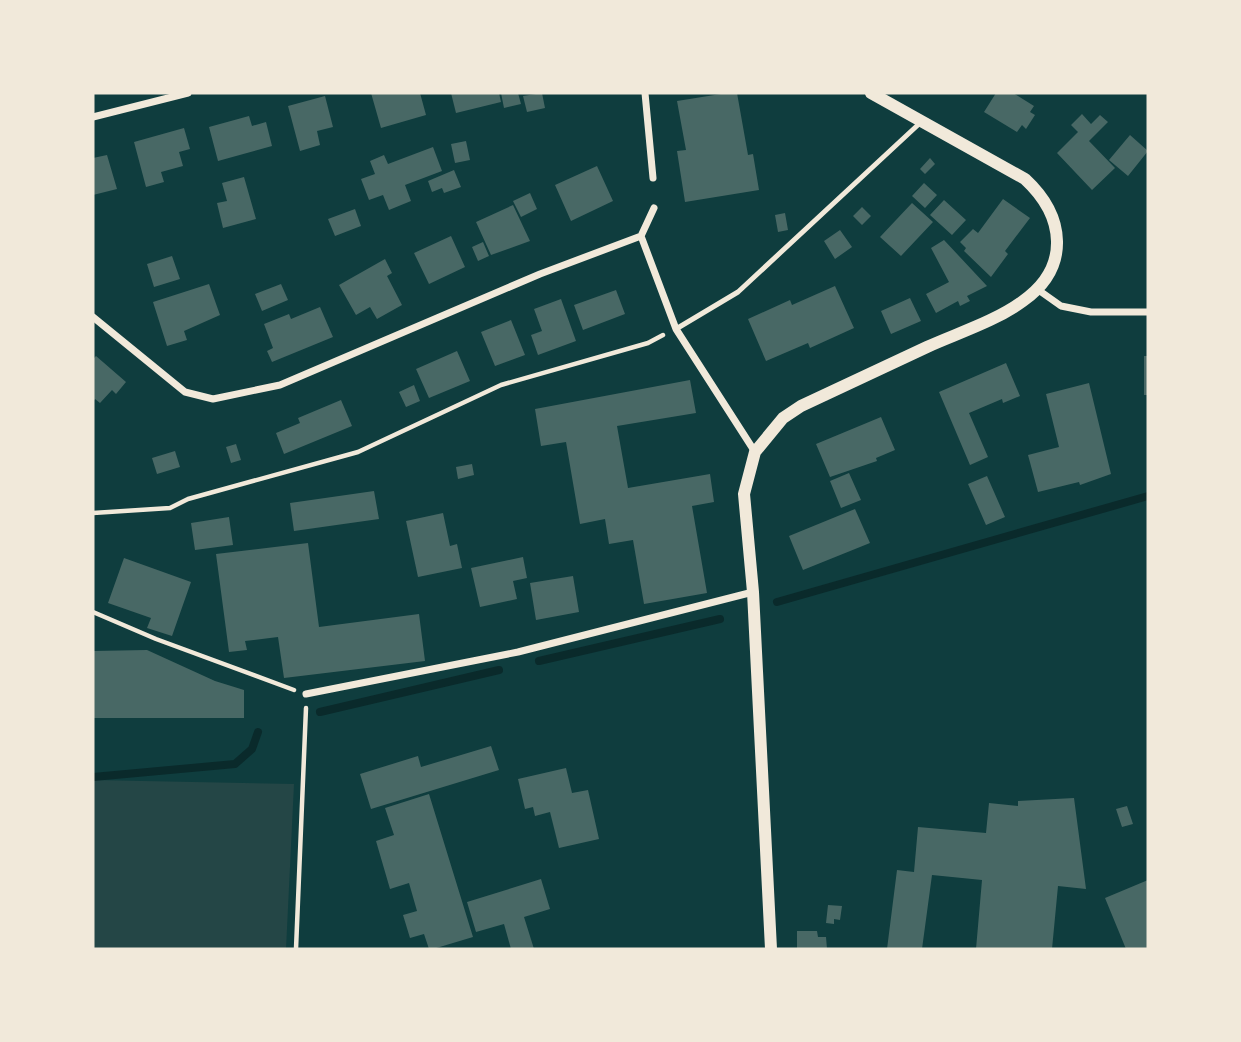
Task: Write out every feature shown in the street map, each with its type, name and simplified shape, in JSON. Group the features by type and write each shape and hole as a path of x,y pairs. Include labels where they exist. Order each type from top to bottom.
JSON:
{"street":[{"path":"93,117 188,93"},
{"path":"645,93 653,178"},
{"path":"771,949 753,592 744,494 755,452 767,433 801,406 1010,309 1037,289 1051,270 1057,251 1055,222 1042,195 998,162 870,93"},
{"path":"93,317 186,392 213,399 281,385 540,274 641,236 654,208"},
{"path":"641,236 676,329 755,452"},
{"path":"1037,289 1061,306 1091,312 1148,313"},
{"path":"306,694 518,652 753,592"}],"lane":[{"path":"676,329 738,292 923,121"}],"path":[{"path":"93,513 170,508 188,499 358,452 501,385 648,342 676,329"},
{"path":"93,612 156,639 306,694 296,949"}],"shaded area":[{"path":"93,780 294,784 286,949 93,949"}],"building":[{"path":"371,93 420,93 426,115 381,128"},
{"path":"451,93 499,93 501,102 456,113"},
{"path":"501,93 518,93 521,104 504,108"},
{"path":"542,93 545,108 527,112 523,96"},
{"path":"737,93 748,155 753,154 759,190 685,202 677,151 686,150 677,101"},
{"path":"996,93 1013,93 1034,106 1030,112 1035,115 1026,129 1022,125 1017,132 984,112"},
{"path":"325,96 333,127 317,131 320,145 300,151 288,106"},
{"path":"1082,114 1091,124 1100,115 1108,122 1089,141 1115,168 1092,190 1057,153 1078,132 1071,125"},
{"path":"249,116 252,126 266,122 272,146 218,161 209,127"},
{"path":"184,128 190,149 179,152 183,166 161,172 164,182 146,187 134,142"},
{"path":"1130,135 1148,151 1128,176 1109,160"},
{"path":"466,141 470,160 455,163 451,144"},
{"path":"433,147 442,171 405,185 411,201 389,210 383,195 369,200 361,179 375,174 370,161 384,155 388,164"},
{"path":"107,155 117,189 93,195 93,158"},
{"path":"930,158 935,164 925,174 920,169"},
{"path":"597,166 613,201 571,221 555,185"},
{"path":"454,170 461,187 444,193 442,188 432,192 428,181"},
{"path":"244,177 256,219 223,228 217,203 227,201 222,183"},
{"path":"924,183 937,195 925,208 912,196"},
{"path":"530,193 537,209 521,217 513,201"},
{"path":"1003,199 1030,218 1005,251 1008,254 991,277 964,251 966,248 960,242 973,229 978,233"},
{"path":"944,200 966,220 952,235 930,215"},
{"path":"912,203 933,222 901,256 880,237"},
{"path":"513,205 530,241 491,255 476,222"},
{"path":"862,207 871,216 862,225 853,216"},
{"path":"355,209 361,226 335,236 328,219"},
{"path":"785,213 788,230 778,232 775,215"},
{"path":"840,230 852,247 835,259 824,241"},
{"path":"451,236 465,267 429,284 414,253"},
{"path":"944,240 987,286 967,296 970,301 960,306 958,301 936,313 926,294 949,282 931,248"},
{"path":"483,242 489,256 478,261 472,247"},
{"path":"172,256 180,279 154,287 147,264"},
{"path":"385,259 392,273 387,276 402,305 377,319 370,307 356,315 339,285"},
{"path":"209,284 220,315 184,331 187,340 167,346 153,302"},
{"path":"281,284 288,300 262,311 255,294"},
{"path":"835,286 854,328 810,348 808,343 766,361 748,319 790,300 792,305"},
{"path":"616,290 625,314 583,330 574,305"},
{"path":"910,298 921,321 891,334 881,311"},
{"path":"561,299 576,341 538,355 531,335 542,331 534,309"},
{"path":"320,307 333,337 272,362 267,351 273,348 264,324 289,314 291,319"},
{"path":"511,320 525,355 495,366 481,332"},
{"path":"457,351 470,381 429,398 416,369"},
{"path":"96,356 126,382 116,394 112,390 100,403 95,399 93,402 93,359"},
{"path":"1144,356 1148,356 1148,395 1144,395"},
{"path":"1006,363 1020,396 1003,403 1002,399 969,413 988,457 970,465 939,392"},
{"path":"690,380 696,413 617,426 628,488 710,474 714,502 692,506 707,593 644,604 633,540 609,544 605,519 580,524 566,442 541,446 535,409"},
{"path":"1089,383 1111,474 1080,485 1079,482 1038,492 1028,455 1059,447 1046,394"},
{"path":"414,385 420,401 406,407 399,392"},
{"path":"341,400 352,426 284,454 276,433 300,423 298,418"},
{"path":"881,417 895,450 876,458 877,461 830,477 816,444"},
{"path":"236,444 241,460 231,463 226,447"},
{"path":"175,451 180,467 157,474 152,458"},
{"path":"472,464 474,475 458,479 456,467"},
{"path":"849,473 861,500 841,508 830,481"},
{"path":"987,476 1005,517 986,525 968,484"},
{"path":"374,491 379,519 294,531 290,503"},
{"path":"855,509 870,543 803,570 789,536"},
{"path":"443,513 450,546 457,544 462,568 418,577 406,521"},
{"path":"229,517 233,545 195,550 191,523"},
{"path":"308,543 319,627 419,614 425,661 284,678 278,637 245,641 247,650 229,652 216,554"},
{"path":"523,557 527,578 513,581 517,599 480,607 471,568"},
{"path":"124,558 191,582 172,636 147,628 151,618 108,603"},
{"path":"573,576 579,612 536,620 530,583"},
{"path":"147,650 215,681 244,690 244,718 93,718 93,651"},
{"path":"491,746 499,770 371,809 360,774 418,756 421,767"},
{"path":"566,768 572,793 588,790 599,839 559,848 550,812 535,816 533,807 525,809 518,779"},
{"path":"429,794 473,937 433,949 429,949 424,934 410,938 403,915 417,911 409,883 390,889 376,841 394,835 385,808"},
{"path":"1074,798 1086,889 1058,886 1052,949 976,949 982,880 932,875 922,949 887,949 897,870 914,872 918,827 986,833 989,803 1018,806 1018,801"},
{"path":"1127,806 1133,824 1122,827 1116,809"},
{"path":"541,879 550,909 524,917 534,949 511,949 504,924 476,932 467,902"},
{"path":"1148,880 1148,949 1126,949 1105,898"},
{"path":"828,905 842,906 840,920 834,919 834,924 826,923"},
{"path":"797,931 817,931 818,937 826,937 827,949 797,949"}],"waterway":[{"path":"777,602 1148,496"},
{"path":"539,661 720,619"},
{"path":"320,712 499,670"},
{"path":"93,777 235,764 252,749 258,732"}]}
